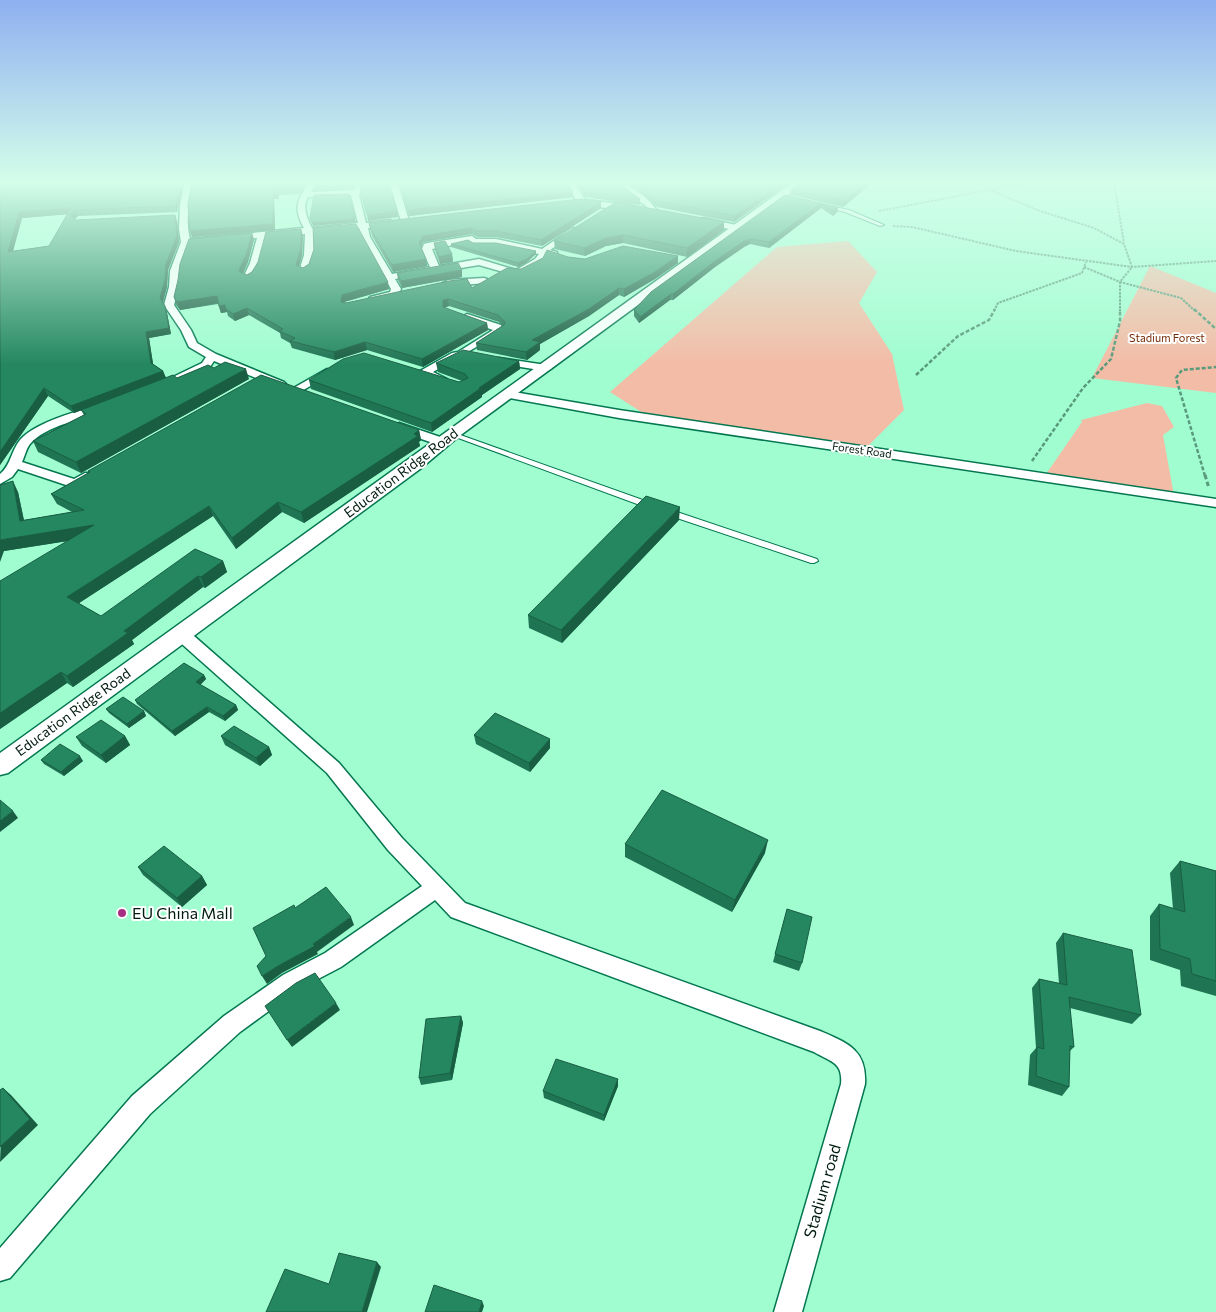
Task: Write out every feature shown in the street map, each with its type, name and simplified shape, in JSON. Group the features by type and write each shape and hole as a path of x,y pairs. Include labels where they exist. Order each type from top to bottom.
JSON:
{"street":[{"path":"186,242 176,271 169,305 186,330 193,345 212,356 264,378 314,396"},
{"path":"248,278 255,263 260,242"},
{"path":"304,271 309,255 309,242"},
{"path":"369,242 396,289 394,294"},
{"path":"436,269 426,249 428,246 446,242"},
{"path":"473,242 479,262"},
{"path":"497,242 561,256"},
{"path":"389,277 479,262 517,272 539,261 544,251 557,242"},
{"name":"Education Ridge Road","path":"0,766 447,438 546,368 686,261 716,242"},
{"path":"439,286 465,281 484,281"},
{"path":"366,301 409,292"},
{"path":"452,383 419,371 463,352 499,331 494,326 458,314"},
{"path":"463,352 485,358 546,368"},
{"path":"166,384 206,365 212,356"},
{"path":"296,390 340,364"},
{"path":"247,388 264,378"},
{"name":"Forest Road","path":"508,395 628,415 1214,502"},
{"path":"0,480 11,472 16,464 20,448 31,436 113,405"},
{"path":"387,423 447,438"},
{"path":"16,464 75,484 101,469"},
{"path":"180,633 333,768 395,844 458,910 820,1043 846,1057 854,1069"},
{"path":"0,1268 141,1105 232,1024 291,982 333,960 436,888"},
{"name":"Stadium road","path":"788,1312 853,1084 854,1069"}],"lane":[{"path":"447,438 814,561"}],"path":[{"path":"978,242 1016,251 1132,267 1216,261"},
{"path":"1121,242 1124,244 1132,267"},
{"path":"916,375 958,336 988,320 998,304 1082,273 1086,262"},
{"path":"1023,474 1083,388 1111,359 1120,321 1120,282 1132,267"},
{"path":"1084,268 1120,282 1181,298 1216,329"},
{"path":"1214,502 1176,378 1182,370 1216,367"}],"green space":[{"path":"849,242 877,272 859,303 892,354 904,410 866,448 649,417 610,392 777,247"},
{"name":"Stadium Forest","path":"1150,266 1216,293 1216,393 1092,378"},
{"path":"1147,403 1162,406 1174,427 1163,435 1175,501 1042,480 1082,422 1081,420"}],"building":[{"path":"0,242 11,242 8,252 49,246 51,242 175,242 166,264 165,280 160,298 165,306 169,328 146,332 151,363 163,371 71,406 44,388 0,452"},
{"path":"188,242 249,242 239,270 247,275 252,272 258,262 263,242 301,242 296,265 303,268 309,264 314,249 314,242 366,242 388,282 342,295 341,302 346,303 449,281 467,279 472,288 507,268 521,269 543,258 547,250 568,257 585,259 623,246 678,256 655,272 624,289 619,288 589,309 532,340 540,342 526,352 476,343 504,325 505,322 498,315 448,299 443,300 443,307 487,323 422,359 365,342 334,352 290,341 295,338 279,331 283,329 247,308 233,314 226,309 225,305 219,306 217,296 177,302 174,297 180,264"},
{"path":"378,242 419,242 426,259 392,265"},
{"path":"446,242 452,254 439,257 434,243"},
{"path":"459,242 496,243 536,251 527,259 518,263 451,244"},
{"path":"559,242 597,242 584,248"},
{"path":"659,242 695,242 687,248"},
{"path":"720,242 742,242 640,317 634,310 651,292"},
{"path":"458,263 462,270 401,281 397,273"},
{"path":"463,350 519,361 431,423 309,380 343,359 364,353 459,382 468,378 465,374 436,363"},
{"path":"225,362 246,369 76,462 33,441 86,414 81,410 173,375 177,378 208,365 214,368"},
{"path":"261,375 419,430 414,434 418,436 301,512 278,502 232,538 209,506 67,597 101,616 195,549 223,561 201,577 198,576 124,631 128,633 67,676 61,672 0,713 0,581 94,525 0,540 0,485 13,481 20,521 84,510 51,494 90,472 88,471"},
{"path":"646,496 680,507 561,630 528,615"},
{"path":"184,663 204,675 196,682 236,705 223,716 207,707 172,731 135,700"},
{"path":"123,697 144,711 127,724 106,709"},
{"path":"495,713 550,739 529,763 474,735"},
{"path":"101,720 125,736 101,755 76,737"},
{"path":"234,726 269,747 256,758 221,736"},
{"path":"60,744 80,756 61,772 41,760"},
{"path":"662,790 768,840 735,900 625,844"},
{"path":"0,800 13,811 0,821"},
{"path":"164,846 202,876 177,898 138,867"},
{"path":"1180,861 1216,871 1216,981 1192,974 1190,959 1160,949 1159,904 1185,912"},
{"path":"326,887 351,917 313,944 315,946 262,976 257,966 266,956 253,928 294,905 295,908"},
{"path":"787,909 812,917 802,963 775,954"},
{"path":"1063,933 1132,950 1141,1015 1069,997 1074,1047 1070,1046 1069,1087 1036,1076 1037,1047 1044,1049 1039,979 1067,985"},
{"path":"315,973 336,1003 287,1040 265,1006 296,983"},
{"path":"461,1016 450,1073 419,1078 426,1019"},
{"path":"556,1059 618,1079 604,1115 543,1091"},
{"path":"3,1088 30,1119 0,1147 0,1090"},
{"path":"339,1253 377,1262 362,1312 266,1312 285,1269 329,1284"},
{"path":"434,1285 482,1301 479,1312 425,1312"}],"place":[{"name":"EU China Mall","path":"122,913"}]}
